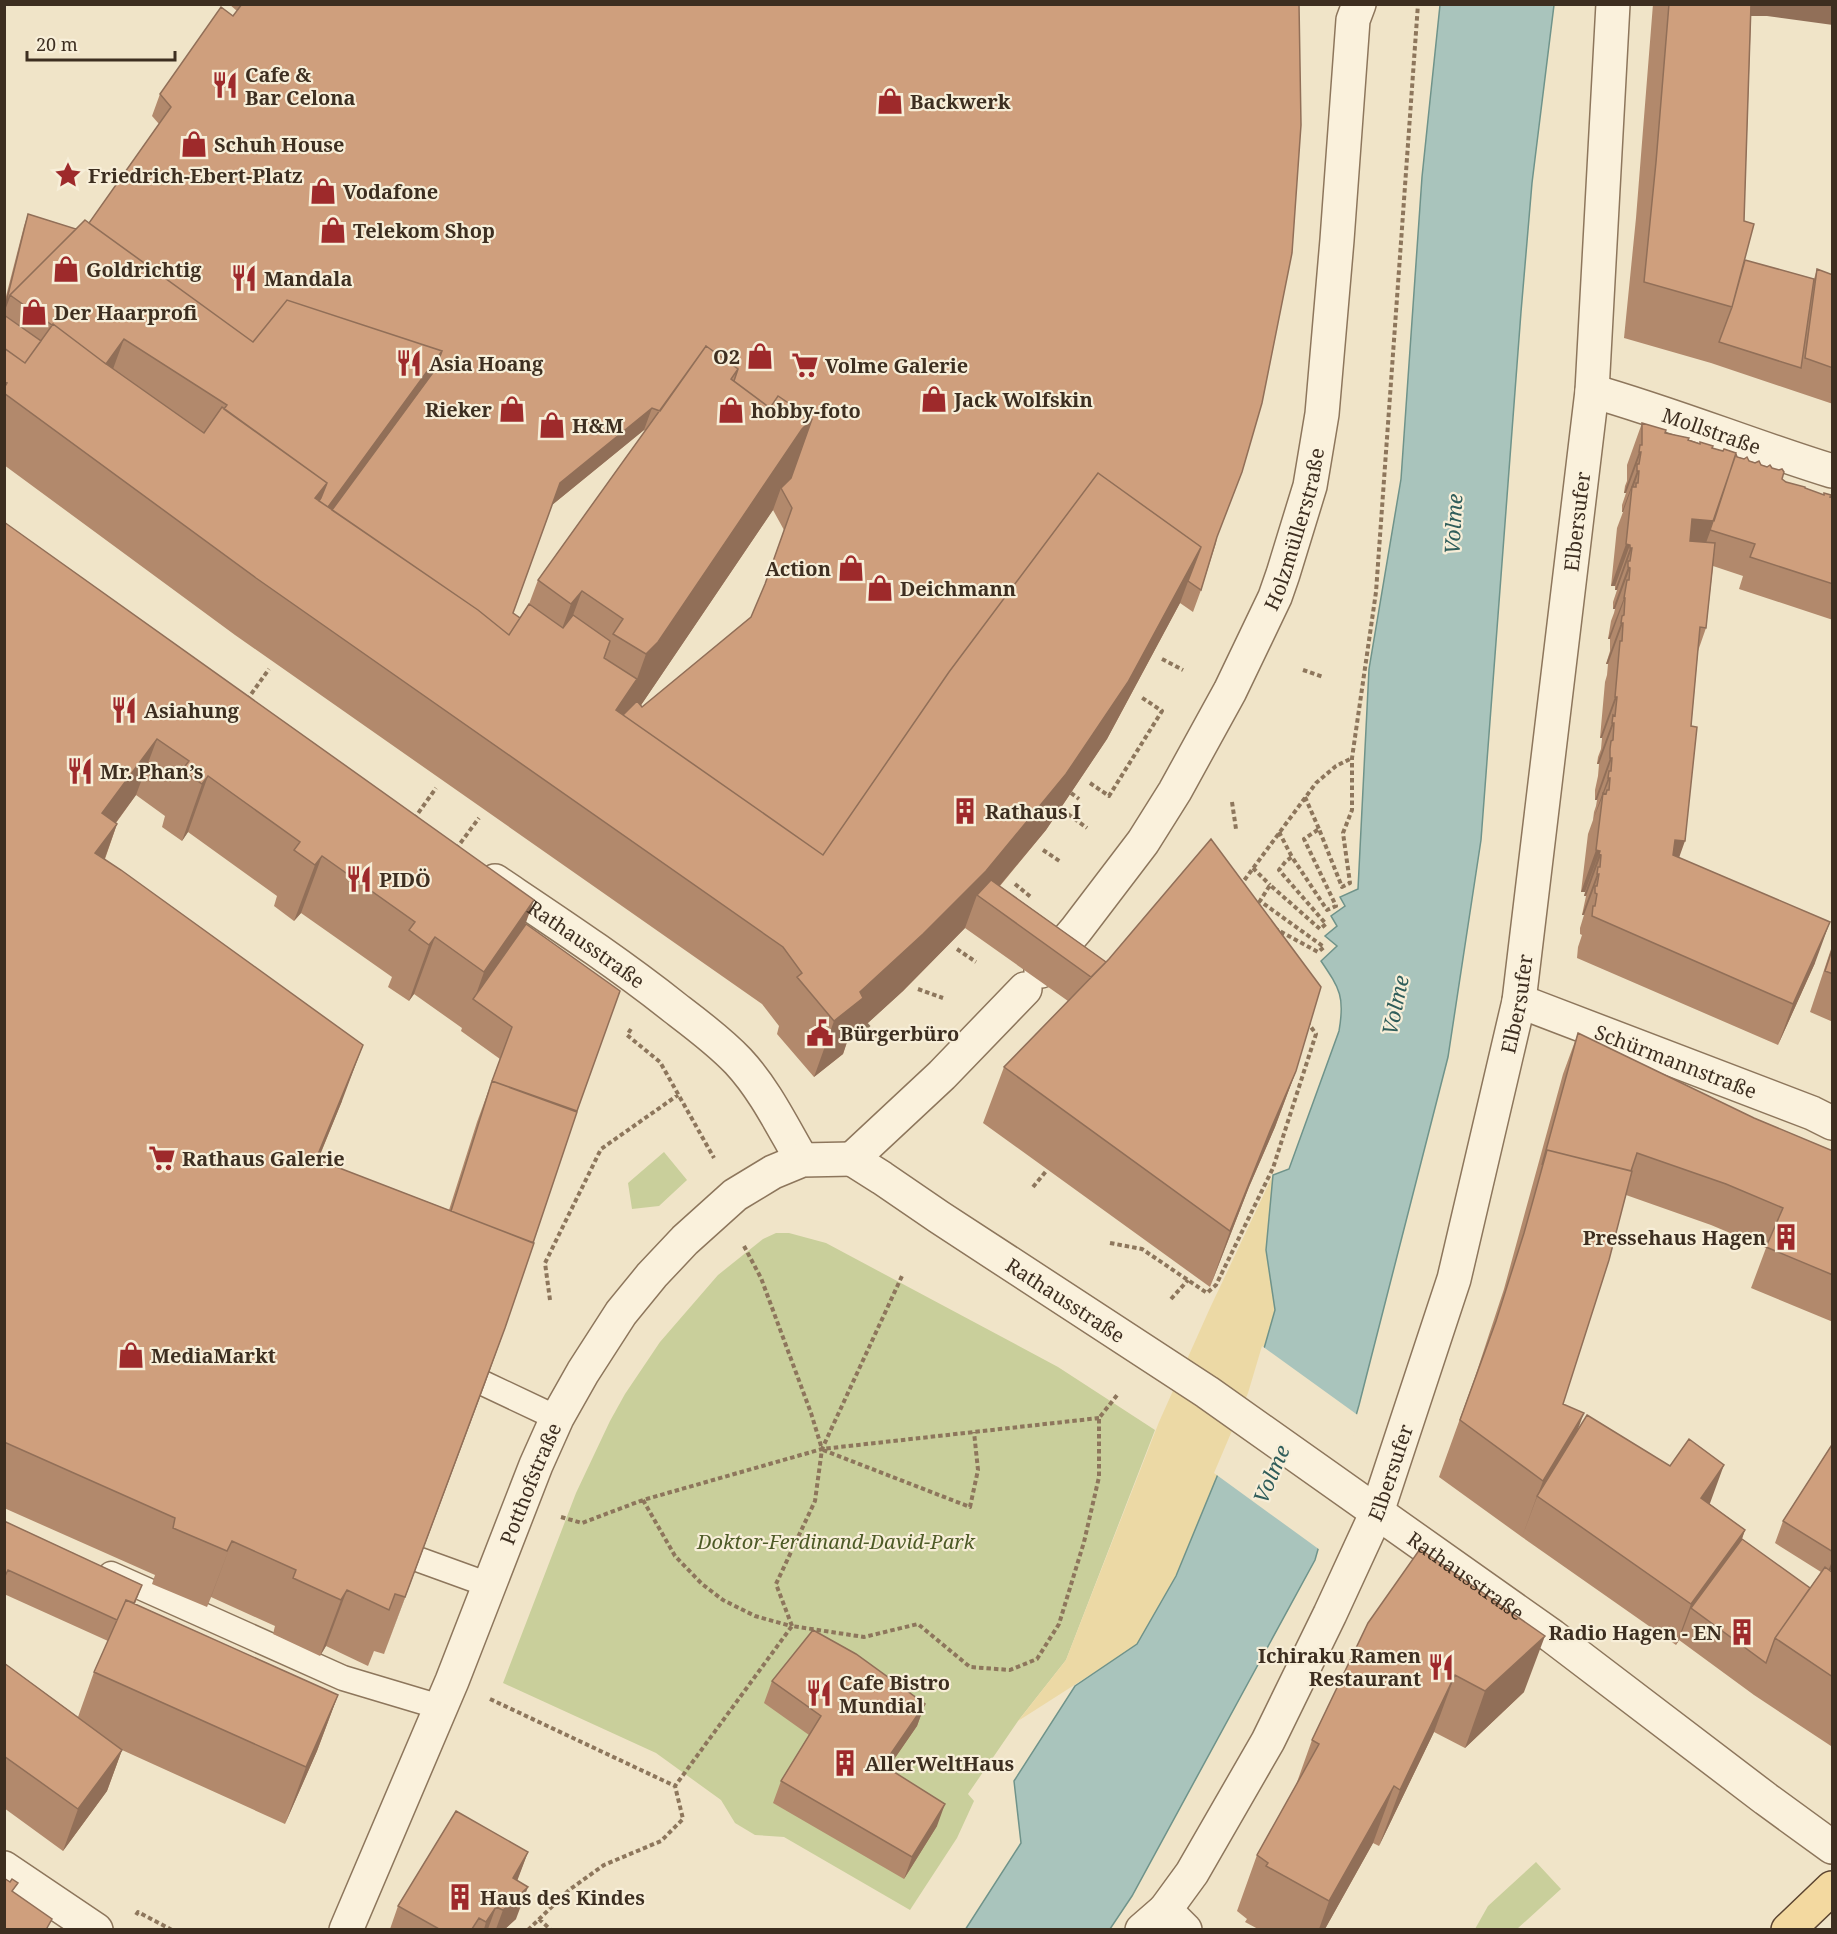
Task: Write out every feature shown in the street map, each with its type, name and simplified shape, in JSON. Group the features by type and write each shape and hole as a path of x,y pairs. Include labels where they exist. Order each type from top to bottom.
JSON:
{"main road":[{"path":"1788,1929 1833,1888"}],"street":[{"name":"Elbersufer","path":"1164,1923 1268,1741 1377,1512 1454,1279 1519,1001 1592,391 1613,4"},
{"name":"Holzmüllerstraße","path":"852,1160 942,1075 1033,980 1076,930 1143,842 1175,791 1230,692 1275,597 1310,486 1322,414 1353,10"},
{"name":"Mollstraße","path":"1592,391 1642,405 1833,471"},
{"name":"Rathausstraße","path":"453,852 623,968 712,1037 737,1060 770,1103 802,1160"},
{"name":"Schürmannstraße","path":"1519,1001 1833,1123"},
{"name":"Potthofstraße","path":"346,1929 446,1694 557,1418 621,1313 685,1240 727,1202 773,1172 802,1160 852,1160"},
{"name":"Rathausstraße","path":"852,1160 1180,1373 1552,1636 1833,1847"},
{"path":"4,1868 96,1929"}],"lane":[{"path":"485,1384 557,1418"},
{"path":"420,1560 489,1586"},
{"path":"92,1566 343,1678 381,1691 446,1694"}],"path":[{"path":"1305,797 1342,887 1350,884 1343,833 1352,810 1352,758 1376,592 1418,4"},
{"path":"1162,658 1184,670"},
{"path":"243,707 269,669"},
{"path":"1303,670 1323,677"},
{"path":"1089,783 1109,796 1131,763 1161,711 1141,697"},
{"path":"1234,894 1316,783 1336,766 1352,758"},
{"path":"411,823 436,788"},
{"path":"1071,794 1079,799"},
{"path":"1232,802 1236,829"},
{"path":"1068,814 1088,828"},
{"path":"453,852 479,818"},
{"path":"1279,832 1292,857 1327,910 1336,906 1304,839 1319,830"},
{"path":"1043,850 1061,862"},
{"path":"1253,868 1320,929 1326,924 1279,870 1292,857"},
{"path":"1015,884 1032,898"},
{"path":"1267,924 1318,952 1324,947 1260,901 1270,885"},
{"path":"957,949 976,962"},
{"path":"918,989 943,998"},
{"path":"658,994 627,1035 660,1062 678,1095 761,1278 822,1449"},
{"path":"1110,1243 1142,1249 1207,1293 1216,1285 1274,1168 1316,1034 1302,1015"},
{"path":"866,1024 878,1037"},
{"path":"550,1300 545,1263 601,1149 678,1095"},
{"path":"1034,1187 1047,1170"},
{"path":"792,1626 776,1584 815,1501 822,1449 902,1276"},
{"path":"1171,1299 1188,1280"},
{"path":"643,1500 675,1556 702,1584 723,1600 755,1616 792,1626 864,1637 918,1624 970,1667 1010,1670 1037,1659 1059,1624 1084,1542 1100,1478 1099,1418 1119,1394"},
{"path":"520,1508 582,1523 643,1500 822,1449 1099,1418"},
{"path":"822,1449 970,1507 978,1470 974,1432"},
{"path":"528,1929 569,1890 604,1865 661,1841 683,1819 675,1786 792,1626"},
{"path":"446,1694 675,1786"},
{"path":"130,1921 138,1912 172,1929"},
{"path":"540,1919 551,1929"}],"green space":[{"path":"664,1152 687,1180 659,1206 632,1209 628,1183"},
{"name":"Doktor-Ferdinand-David-Park","path":"776,1233 789,1233 826,1243 1058,1367 1155,1430 1066,1660 1018,1721 968,1794 974,1801 957,1838 910,1910 784,1837 755,1835 735,1823 721,1800 656,1753 503,1683 576,1493 625,1394 660,1342 718,1275 763,1239"},
{"path":"1536,1862 1561,1889 1517,1929 1475,1929 1488,1906"}],"sand":[{"path":"1273,1175 1266,1250 1275,1310 1251,1394 1176,1576 1137,1645 1018,1721 1066,1660 1159,1422"}],"water":[{"name":"Volme","path":"1440,5 1554,5 1532,183 1481,840 1448,1057 1359,1405 1315,1560 1132,1896 1110,1929 965,1930 1021,1843 1014,1781 1075,1686 1137,1644 1176,1576 1251,1394 1275,1310 1266,1250 1273,1175 1289,1169 1339,1031 1341,1001 1337,986 1321,961 1337,946 1325,936 1337,926 1331,916 1345,906 1340,897 1358,889 1369,669 1401,479 1422,177"}],"pier":[{"path":"1262,1346 1359,1416 1320,1550 1214,1473 1248,1393"}],"building":[{"name":"Volme Galerie","path":"242,4 1299,4 1301,125 1292,253 1262,403 1242,472 1217,537 1201,590 1188,581 1201,547 1098,473 949,672 823,855 623,715 637,701 642,707 751,617 792,508 781,488 791,478 812,419 778,396 770,408 734,381 738,369 706,346 660,411 652,408 560,483 513,613 520,618 509,635 478,610 332,510 435,370 442,351 287,300 253,342 89,223 171,107 160,94 221,7 233,16"},
{"path":"1669,4 1751,4 1744,221 1754,224 1732,307 1644,282"},
{"path":"28,214 76,229 10,295 4,311"},
{"path":"85,220 253,342 287,300 442,351 328,507 319,501 327,483 224,409 227,405 124,339 106,364 10,295"},
{"path":"1745,260 1814,279 1801,368 1719,342 1732,307"},
{"path":"1817,269 1833,275 1833,368 1805,358"},
{"path":"4,315 41,341 25,363 4,348"},
{"path":"53,324 204,433 222,407 327,483 315,498 478,610 509,635 529,604 563,628 573,615 610,641 604,658 637,679 616,710 823,855 949,672 1098,473 1201,547 1128,682 1066,774 986,871 923,934 860,992 863,998 834,1021 797,977 802,973 783,947 256,578 4,393 7,383 4,382 4,348 25,363"},
{"path":"706,346 738,369 731,379 770,408 778,396 812,419 802,429 658,642 646,654 613,634 623,619 582,591 571,604 538,580"},
{"path":"1642,423 1666,430 1665,433 1713,446 1712,448 1736,453 1714,521 1692,519 1690,541 1715,543 1706,628 1700,627 1691,726 1697,727 1685,841 1675,840 1673,855 1830,922 1793,1004 1592,916 1597,894 1595,886 1597,886 1599,874 1597,874 1598,867 1600,867 1601,855 1600,851 1596,850 1603,793 1606,794 1609,790 1610,778 1608,778 1609,771 1611,771 1610,749 1617,697 1615,697 1620,641 1622,641 1623,623 1621,623 1624,615 1627,580 1629,580 1628,561 1630,561 1632,548 1626,544 1632,487 1636,487 1638,483 1637,464 1639,464 1641,452 1639,452 1640,445 1642,445"},
{"path":"1736,454 1737,457 1744,459 1747,457 1749,461 1755,463 1759,461 1761,465 1767,467 1770,465 1772,468 1782,469 1784,472 1782,479 1786,482 1824,495 1824,493 1831,495 1830,497 1833,498 1833,584 1750,557 1755,544 1710,530"},
{"name":"Rathaus Galerie","path":"4,522 534,900 484,972 435,937 429,945 409,930 415,922 322,856 315,865 294,850 300,842 208,776 202,784 182,770 189,761 157,739 102,813 117,824 95,853 363,1045 316,1159 534,1243 505,1328 405,1597 395,1594 389,1610 347,1590 341,1600 293,1578 296,1570 232,1541 227,1551 173,1528 175,1518 4,1442"},
{"path":"1211,839 1321,987 1296,1071 1230,1231 1004,1067 1109,959"},
{"path":"991,880 1106,962 1091,977 977,895"},
{"path":"526,924 620,991 577,1111 492,1081 512,1027 473,999"},
{"path":"1833,947 1833,974 1825,971"},
{"path":"1578,1033 1754,1118 1833,1151 1833,1275 1766,1247 1783,1208 1726,1184 1637,1153 1631,1171 1547,1150 1542,1165"},
{"path":"492,1081 577,1112 533,1243 451,1211"},
{"path":"1547,1150 1632,1171 1609,1260 1563,1404 1584,1413 1543,1481 1460,1420 1496,1321"},
{"path":"1587,1415 1670,1466 1689,1439 1724,1465 1701,1498 1745,1530 1691,1604 1537,1496"},
{"path":"1833,1443 1833,1552 1783,1521"},
{"path":"4,1521 142,1585 134,1603 126,1600 117,1620 8,1570 4,1578"},
{"path":"1742,1539 1810,1588 1775,1638 1766,1663 1691,1608"},
{"path":"1420,1549 1545,1636 1485,1691 1455,1675 1400,1790 1394,1786 1329,1901 1266,1866 1268,1863 1257,1855 1319,1744 1312,1740 1368,1623"},
{"path":"1825,1567 1833,1573 1833,1677 1775,1638"},
{"path":"126,1600 338,1695 306,1767 94,1672"},
{"name":"AllerWeltHaus","path":"813,1630 856,1654 925,1704 883,1765 945,1804 912,1857 781,1781 821,1716 772,1681"},
{"path":"4,1663 122,1750 78,1809 4,1756"},
{"name":"Haus des Kindes","path":"456,1811 528,1852 513,1878 528,1887 503,1910 496,1907 486,1922 479,1918 472,1929 439,1929 398,1906"},
{"path":"4,1878 18,1883 12,1891 52,1919 47,1928 50,1929 4,1929"}],"place":[{"name":"Cafe & Bar Celona","path":"225,85"},
{"name":"Backwerk","path":"890,101"},
{"name":"Schuh House","path":"194,144"},
{"name":"Friedrich-Ebert-Platz","path":"68,175"},
{"name":"Vodafone","path":"323,191"},
{"name":"Telekom Shop","path":"333,230"},
{"name":"Goldrichtig","path":"66,269"},
{"name":"Mandala","path":"244,278"},
{"name":"Der Haarprofi","path":"34,312"},
{"name":"O2","path":"760,356"},
{"name":"Asia Hoang","path":"409,363"},
{"name":"Volme Galerie","path":"805,365"},
{"name":"Jack Wolfskin","path":"934,399"},
{"name":"Rieker","path":"512,409"},
{"name":"hobby-foto","path":"731,410"},
{"name":"H&M","path":"552,425"},
{"name":"Action","path":"851,568"},
{"name":"Deichmann","path":"880,588"},
{"name":"Asiahung","path":"124,710"},
{"name":"Mr. Phan’s","path":"80,771"},
{"name":"Rathaus I","path":"965,811"},
{"name":"PIDÖ","path":"359,879"},
{"name":"Bürgerbüro","path":"820,1033"},
{"name":"Rathaus Galerie","path":"162,1158"},
{"name":"Pressehaus Hagen","path":"1786,1237"},
{"name":"MediaMarkt","path":"131,1355"},
{"name":"Radio Hagen - EN","path":"1742,1632"},
{"name":"Ichiraku Ramen Restaurant","path":"1441,1667"},
{"name":"Cafe Bistro Mundial","path":"819,1693"},
{"name":"AllerWeltHaus","path":"845,1763"},
{"name":"Haus des Kindes","path":"460,1897"}]}
